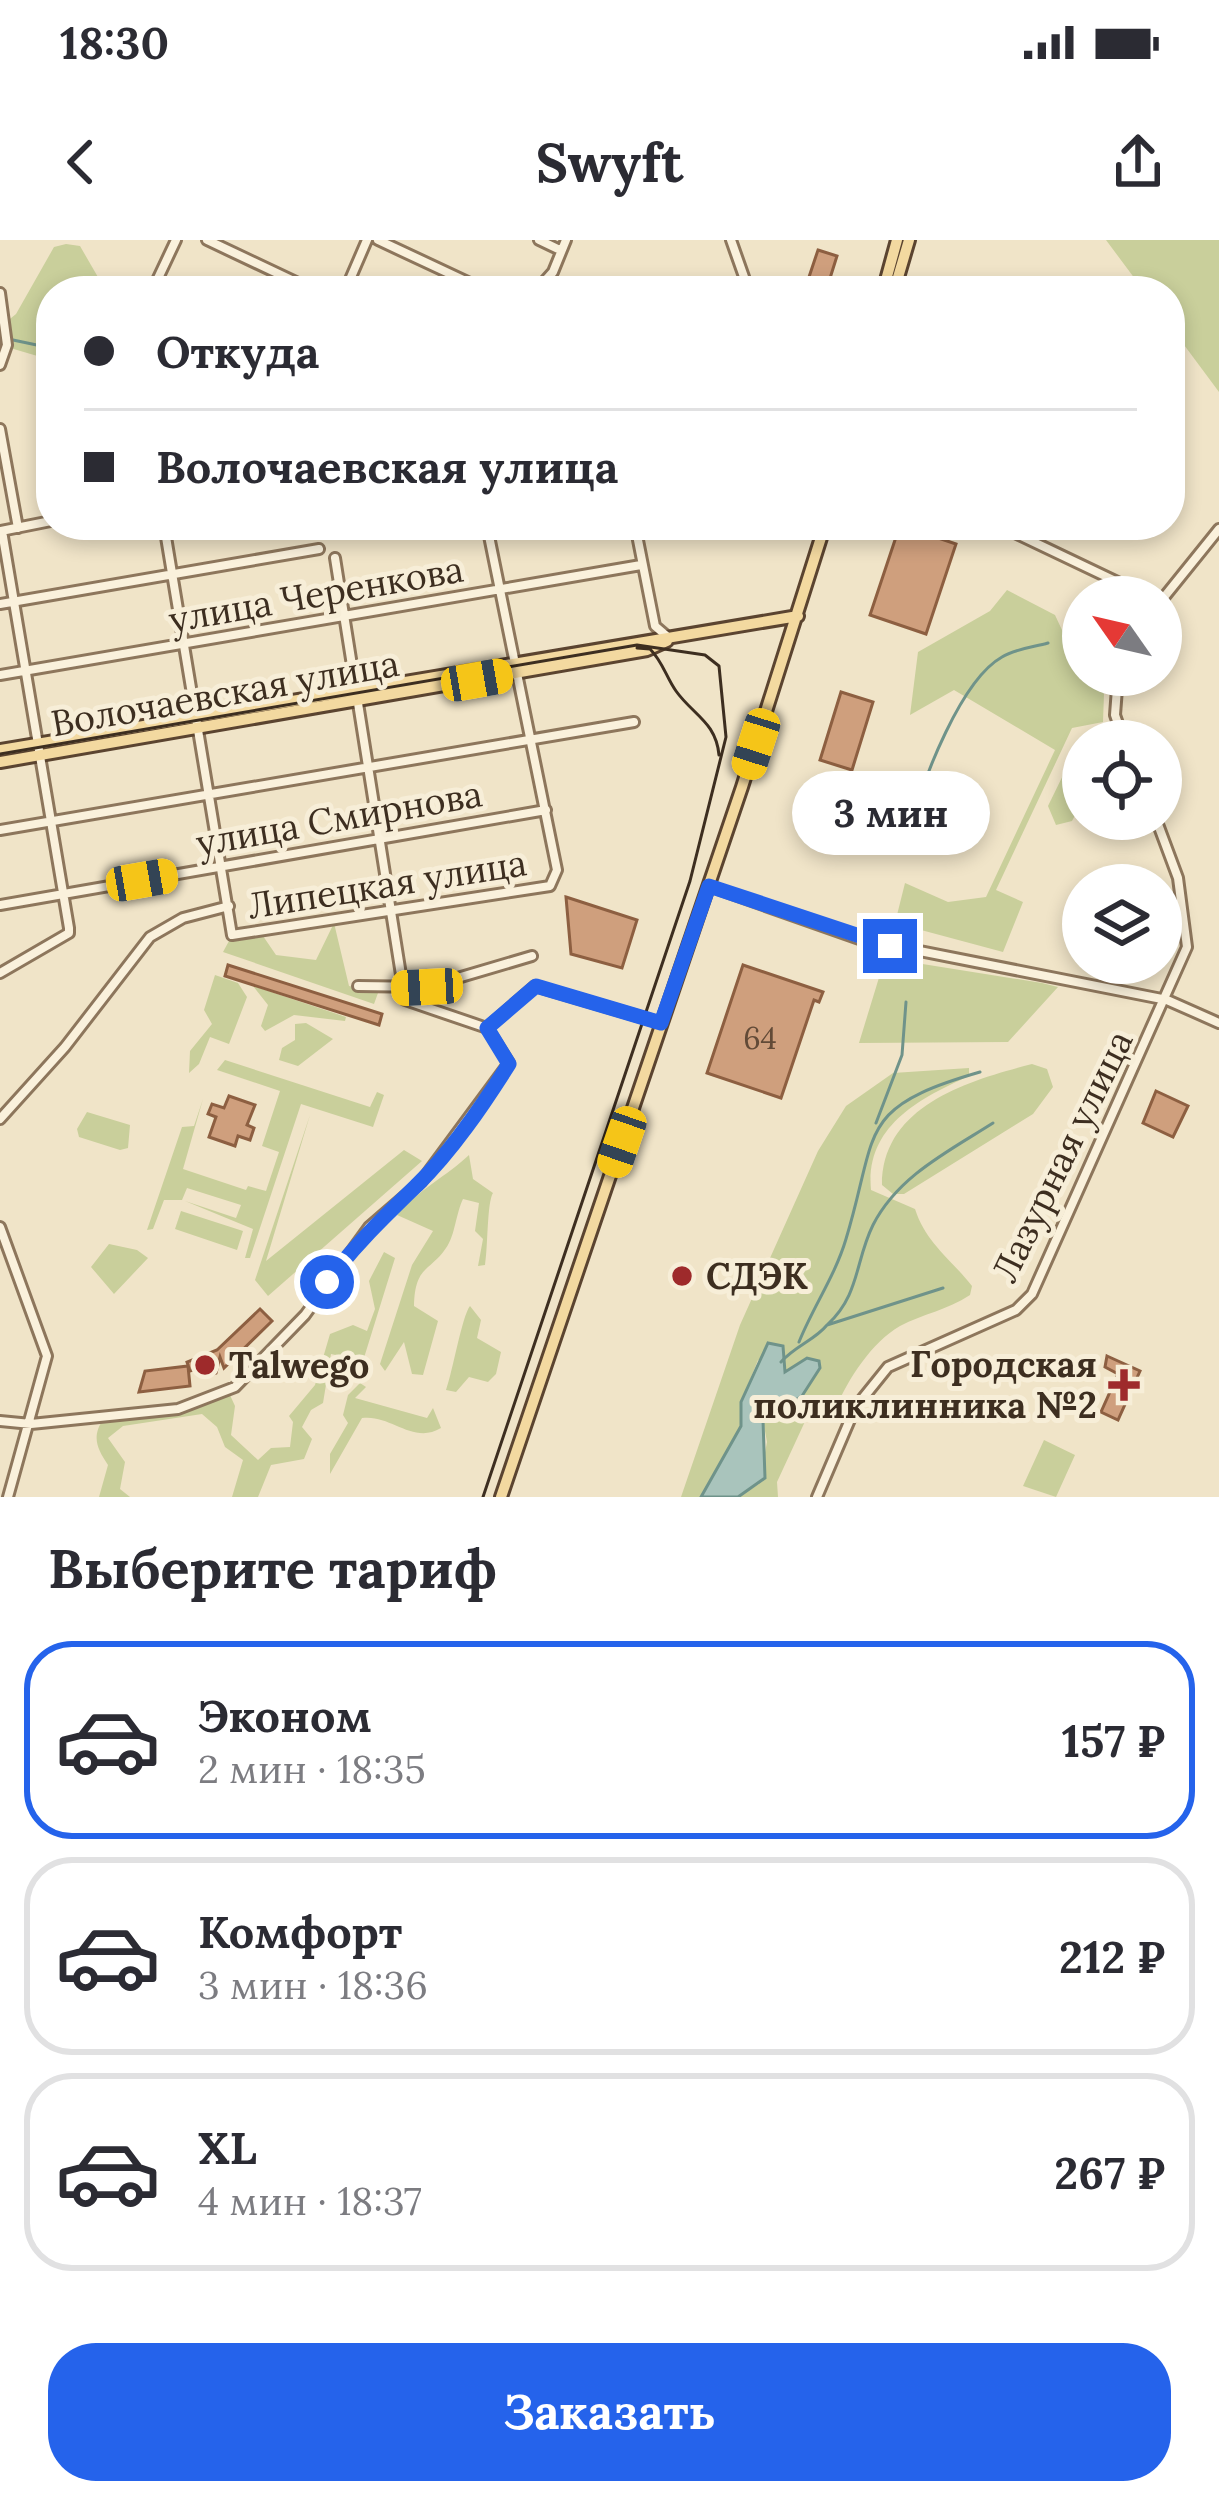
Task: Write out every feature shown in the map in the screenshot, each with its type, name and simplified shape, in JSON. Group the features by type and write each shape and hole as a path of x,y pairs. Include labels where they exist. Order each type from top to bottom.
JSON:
{"main road":[{"path":"887,276 897,240"},
{"path":"898,276 909,240"},
{"path":"501,1497 709,886 821,540"},
{"name":"Волочаевская улица","path":"0,762 41,749 798,616"},
{"name":"Волочаевская улица","path":"0,750 41,749"}],"street":[{"path":"159,276 176,240"},
{"path":"207,240 284,276"},
{"path":"351,276 367,240"},
{"path":"378,240 455,276"},
{"path":"539,240 560,250"},
{"path":"549,276 566,240"},
{"path":"731,240 744,276"},
{"path":"0,293 7,345 0,364"},
{"path":"0,429 18,528"},
{"path":"0,974 69,933 1,531 36,524"},
{"path":"1181,576 1219,529"},
{"path":"0,1119 65,1048 135,953 165,926 229,906 166,540"},
{"path":"493,540 546,810"},
{"path":"637,540 655,626 670,639"},
{"path":"1029,540 1105,576"},
{"path":"0,604 319,549"},
{"path":"0,1421 32,1424 178,1409 235,1387 305,1315 369,1226 421,1182 509,1064 487,1028 405,1000 335,558"},
{"name":"улица Черенкова","path":"0,675 641,566"},
{"path":"0,830 634,722"},
{"name":"улица Смирнова","path":"0,905 546,810"},
{"name":"Липецкая улица","path":"229,906 232,934 550,886 557,870 546,810"},
{"name":"Лазурная улица","path":"817,1497 855,1408 888,1367 1016,1310 1032,1294 1182,964 1188,932 1178,878 1164,840"},
{"path":"709,886 859,939 1167,1000 1219,1023"},
{"path":"358,986 427,987 532,956"},
{"path":"487,1028 536,986 661,1023"},
{"path":"0,1226 47,1356 32,1424 8,1497"}],"green space":[{"path":"1106,240 1219,240 1219,392 1185,346 1185,276 1133,276"},
{"path":"80,246 97,276 38,276 54,247"},
{"path":"36,279 36,356 0,345 0,327 16,314"},
{"path":"1007,590 1055,615 1062,630 1062,696 1104,696 1103,720 1062,720 1062,749 996,890 1023,902 1003,952 895,923 905,883 948,902 986,897 1055,750 954,690 910,715 918,652 990,611"},
{"path":"1062,777 1062,824 1056,825 1048,806"},
{"path":"334,923 349,986 378,993 374,1004 223,952 229,941 263,936 276,955 316,960"},
{"path":"885,958 1058,987 1008,1042 859,1043"},
{"path":"215,975 238,983 247,997 229,1044 210,1037 199,1064 189,1073 190,1051 212,1024 204,1010"},
{"path":"253,986 346,1017 345,1021 294,1015 265,1031 261,1026 268,1005"},
{"path":"306,1023 333,1039 298,1066 279,1060 282,1048 295,1040 295,1024"},
{"path":"225,1060 370,1107 377,1092 384,1095 373,1127 301,1104 250,1258 245,1258 253,1229 185,1201 236,1218 241,1205 187,1188 182,1200 164,1200 153,1229 147,1230 182,1127 194,1126 203,1099 183,1169 246,1190 248,1186 266,1191 279,1152 262,1146 280,1091 217,1070"},
{"path":"1032,1064 1047,1069 1053,1087 1033,1114 904,1194 893,1194 882,1185 896,1135 912,1116 956,1089"},
{"path":"969,1068 969,1076 914,1106 886,1132 871,1168 871,1190 915,1209 932,1241 972,1286 970,1295 909,1322 880,1341 836,1408 814,1402 777,1482 778,1497 738,1497 759,1484 767,1442 763,1420 802,1396 820,1368 798,1365 789,1373 758,1360 741,1402 742,1426 701,1497 681,1497 740,1325 818,1151 846,1106 893,1073"},
{"path":"87,1112 130,1125 128,1148 120,1150 79,1137 77,1129"},
{"path":"310,1115 266,1261 404,1150 422,1161 268,1296 255,1280"},
{"path":"469,1155 473,1179 493,1193 485,1265 478,1266 483,1239 475,1231 479,1203 463,1199 449,1243 417,1283 414,1306 438,1321 423,1375 412,1374 404,1342 385,1371 380,1364 412,1265 433,1231 397,1215"},
{"path":"181,1211 243,1231 237,1250 175,1229"},
{"path":"109,1244 137,1250 148,1258 114,1294 91,1267"},
{"path":"384,1252 395,1258 363,1361 331,1354 323,1403 311,1410 302,1427 312,1439 304,1459 271,1465 258,1497 232,1497 243,1460 225,1447 217,1427 202,1414 123,1426 108,1438 125,1462 120,1489 130,1497 99,1497 108,1465 97,1442 104,1418 169,1413 229,1393 235,1406 231,1435 258,1460 271,1448 290,1447 293,1422 289,1416 315,1385 330,1334 353,1325 367,1331 375,1309 369,1281"},
{"path":"470,1306 481,1320 477,1338 501,1352 496,1374 488,1382 469,1377 456,1392 446,1390 464,1321"},
{"path":"360,1383 366,1387 355,1398 427,1418 433,1408 441,1428 421,1433 362,1418 330,1474 330,1454 348,1423 343,1415 348,1395"},
{"path":"1044,1440 1075,1455 1056,1497 1023,1486"}],"water":[{"path":"768,1343 783,1346 785,1372 807,1358 819,1361 820,1368 802,1396 763,1420 765,1478 738,1497 701,1497 741,1426 741,1402"}],"building":[{"path":"818,250 837,256 831,276 809,276"},
{"path":"895,540 956,544 926,634 870,615"},
{"path":"841,692 873,702 852,770 820,760"},
{"path":"566,897 637,920 622,968 571,954"},
{"path":"228,965 382,1014 379,1025 225,976"},
{"path":"743,965 823,992 819,1002 814,1000 781,1098 707,1073"},
{"path":"1156,1091 1188,1106 1173,1137 1143,1123"},
{"path":"229,1096 255,1105 247,1125 254,1128 250,1140 238,1136 235,1146 209,1137 216,1117 208,1114 212,1104 224,1108"},
{"path":"260,1309 272,1321 224,1368 220,1357 216,1373 207,1376 203,1366 190,1371 187,1362 217,1350"},
{"name":"Городская поликлинника №2","path":"1107,1356 1140,1371 1118,1420 1101,1412 1118,1374 1105,1367"},
{"path":"188,1366 190,1386 139,1392 145,1371"}],"waterway":[{"path":"13,340 36,345"},
{"path":"912,824 934,757 972,686 1002,657 1048,643"},
{"path":"876,1123 902,1055 906,1002"},
{"path":"799,1342 841,1253 878,1128 911,1098 980,1072"},
{"path":"827,1325 846,1302 867,1238 896,1192 926,1166 993,1123"},
{"path":"781,1362 827,1325 943,1288"}],"tram line":[{"path":"0,754 637,645 705,655 719,666 726,737 690,881 483,1497"},
{"path":"637,648 654,654 676,691 709,727 719,755"}],"place":[{"name":"СДЭК","path":"682,1276"},
{"name":"Talwego","path":"205,1365"},
{"name":"Городская поликлинника №2","path":"1124,1385"}],"route":[{"path":"327,1282 369,1226 421,1182 495,1086 509,1064 497,1037 487,1028 536,986 661,1023 709,886 890,946"}]}
